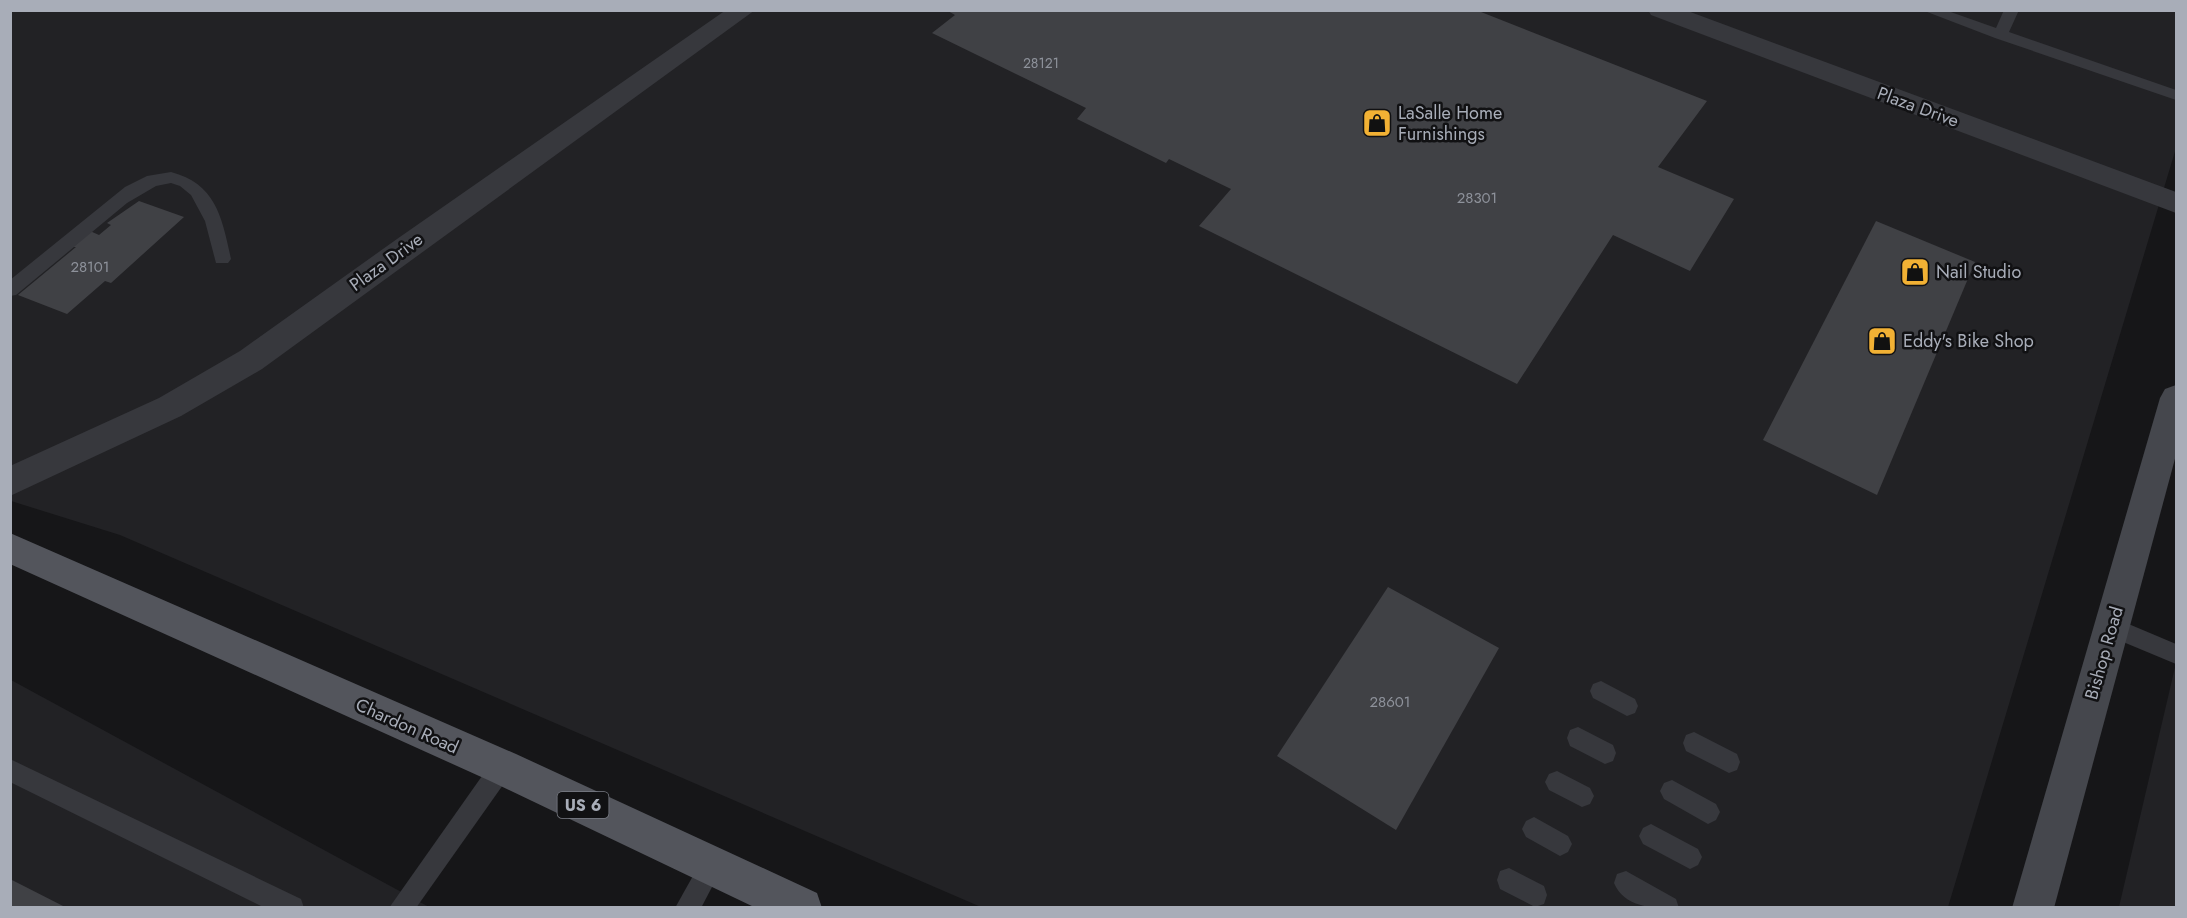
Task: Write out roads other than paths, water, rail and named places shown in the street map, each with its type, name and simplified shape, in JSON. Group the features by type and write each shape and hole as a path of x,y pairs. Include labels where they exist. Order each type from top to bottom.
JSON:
{"main road":[{"name":"Bishop Road","path":"2042,904 2112,627 2175,410"},
{"name":"Chardon Road","path":"10,548 502,767 802,908"}],"street":[{"name":"Plaza Drive","path":"10,482 52,460 170,407 251,360 407,246 743,10"},
{"name":"Plaza Drive","path":"1660,10 2176,203"}],"lane":[{"path":"1929,10 2176,95"},
{"path":"2000,35 2012,10"},
{"path":"10,290 131,192 156,181 184,181 194,186 207,202 217,225 222,259"},
{"path":"2112,627 2176,654"},
{"path":"1601,691 1627,706"},
{"path":"1578,738 1605,753"},
{"path":"1694,743 1729,762"},
{"path":"401,908 502,767"},
{"path":"10,770 292,908"},
{"path":"1557,782 1582,796"},
{"path":"1672,791 1708,812"},
{"path":"1534,829 1560,844"},
{"path":"1651,836 1690,857"},
{"path":"687,908 711,866"},
{"path":"1509,879 1535,895"},
{"path":"1626,883 1667,908"}],"place":[{"name":"LaSalle Home Furnishings","path":"1377,123"},
{"name":"Nail Studio","path":"1915,272"},
{"name":"Eddy's Bike Shop","path":"1882,341"}]}
